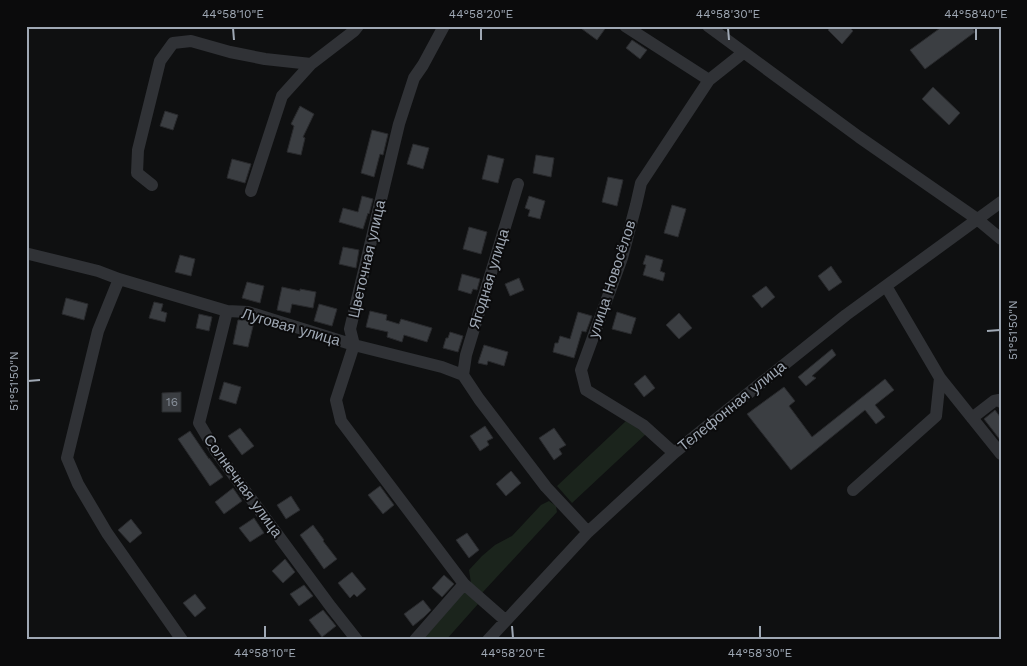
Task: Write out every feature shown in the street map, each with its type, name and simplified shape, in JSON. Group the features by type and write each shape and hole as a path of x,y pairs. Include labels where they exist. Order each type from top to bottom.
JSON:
{"street":[{"path":"251,191 282,96 311,64 358,26"},
{"name":"Цветочная улица","path":"444,26 414,78 399,124 350,330 354,345 336,400 341,421 464,584 505,620"},
{"path":"625,26 709,80"},
{"path":"708,26 859,138 977,219 1001,239"},
{"path":"152,185 137,173 138,150 160,61 172,44 191,41 256,57 311,64"},
{"name":"улица Новосёлов","path":"674,453 643,425 586,390 581,370 622,258 641,183 709,80 743,52"},
{"name":"Ягодная улица","path":"463,375 466,354 518,184"},
{"name":"Телефонная улица","path":"488,640 588,532 674,453 846,315 1001,202"},
{"name":"Луговая улица","path":"29,254 98,271 228,311 248,312 354,345 442,367 463,375"},
{"path":"119,279 98,331 67,458 78,484 107,533 182,640"},
{"path":"886,286 940,378 1001,454"},
{"name":"Солнечная улица","path":"228,311 199,422 216,450 357,640"},
{"path":"463,375 546,487 588,532"},
{"path":"853,490 936,416 940,378"},
{"path":"972,418 994,401 999,400 1001,402"},
{"path":"415,640 464,584"}],"shaded area":[{"path":"626,421 646,434 572,503 557,486"},
{"path":"549,501 556,506 557,512 482,593 471,583 469,570 495,545 512,536 541,505"},
{"path":"463,589 478,604 446,640 420,640"}],"building":[{"path":"578,26 607,26 597,40"},
{"path":"832,26 848,26 853,31 842,44 828,30"},
{"path":"943,26 971,26 975,32 925,69 910,50"},
{"path":"632,40 647,50 640,59 626,48"},
{"path":"933,87 960,113 949,125 922,99"},
{"path":"300,106 314,114 303,137 305,138 301,155 287,152 294,126 291,124"},
{"path":"165,111 178,115 173,130 160,126"},
{"path":"372,130 388,134 383,155 380,154 374,177 361,173"},
{"path":"413,144 429,148 423,169 407,164"},
{"path":"488,155 504,159 498,183 482,179"},
{"path":"536,155 554,158 551,177 533,173"},
{"path":"232,159 251,164 245,183 227,178"},
{"path":"608,177 623,180 617,206 602,202"},
{"path":"362,196 373,199 363,229 339,222 343,208 358,212"},
{"path":"529,196 545,201 540,219 528,216 530,210 525,208"},
{"path":"672,205 686,209 678,237 664,233"},
{"path":"469,227 487,232 481,254 463,249"},
{"path":"343,247 359,250 356,268 339,264"},
{"path":"180,255 195,259 191,276 175,272"},
{"path":"646,255 663,260 660,271 665,273 663,281 643,275 646,265 643,264"},
{"path":"831,266 842,282 829,291 818,276"},
{"path":"462,274 480,279 477,290 473,289 471,294 458,290"},
{"path":"519,278 524,290 510,296 505,284"},
{"path":"247,282 264,286 260,303 242,298"},
{"path":"766,286 775,297 762,308 752,296"},
{"path":"282,287 316,292 313,308 292,304 290,313 277,310"},
{"path":"66,298 88,304 84,320 62,314"},
{"path":"154,302 163,304 161,311 167,313 165,322 149,318"},
{"path":"319,304 337,309 332,326 314,321"},
{"path":"370,311 387,315 386,320 399,324 401,319 432,328 427,342 404,335 402,342 387,337 388,332 366,327"},
{"path":"578,312 592,316 586,332 582,331 574,358 553,352 555,343 558,343 560,336 570,339"},
{"path":"617,312 636,318 631,334 612,329"},
{"path":"679,313 692,328 679,339 666,325"},
{"path":"199,314 212,317 209,331 196,328"},
{"path":"238,320 254,322 248,347 233,344"},
{"path":"450,332 463,336 458,352 443,348"},
{"path":"484,345 508,352 504,366 488,361 487,365 478,363"},
{"path":"832,349 836,355 812,376 816,378 806,386 798,377"},
{"path":"645,375 655,388 644,397 634,384"},
{"path":"885,379 894,390 875,405 885,417 876,424 865,410 791,470 747,414 784,387 795,401 789,406 812,437"},
{"path":"224,382 241,387 236,404 219,399"},
{"path":"181,392 181,412 162,412 162,393"},
{"path":"995,410 1001,418 1001,441 984,419"},
{"path":"485,426 493,438 487,441 489,445 480,451 470,436"},
{"path":"240,428 254,446 242,455 228,436"},
{"path":"554,428 566,445 559,449 562,454 554,460 539,438"},
{"path":"190,431 223,477 210,486 178,439"},
{"path":"511,471 521,483 506,496 496,484"},
{"path":"380,486 394,505 383,514 368,495"},
{"path":"233,488 242,501 224,514 215,502"},
{"path":"291,496 300,510 286,519 277,505"},
{"path":"254,518 264,533 250,542 239,528"},
{"path":"131,519 142,533 130,543 118,530"},
{"path":"313,525 337,559 324,569 300,535"},
{"path":"467,533 479,550 469,558 456,540"},
{"path":"285,559 295,572 283,583 272,571"},
{"path":"352,572 366,589 357,597 354,594 350,598 338,583"},
{"path":"444,575 454,584 442,597 432,588"},
{"path":"304,585 313,596 299,606 290,594"},
{"path":"195,594 206,608 195,617 183,603"},
{"path":"423,600 431,610 413,626 404,614"},
{"path":"323,610 336,626 322,637 309,620"}]}
